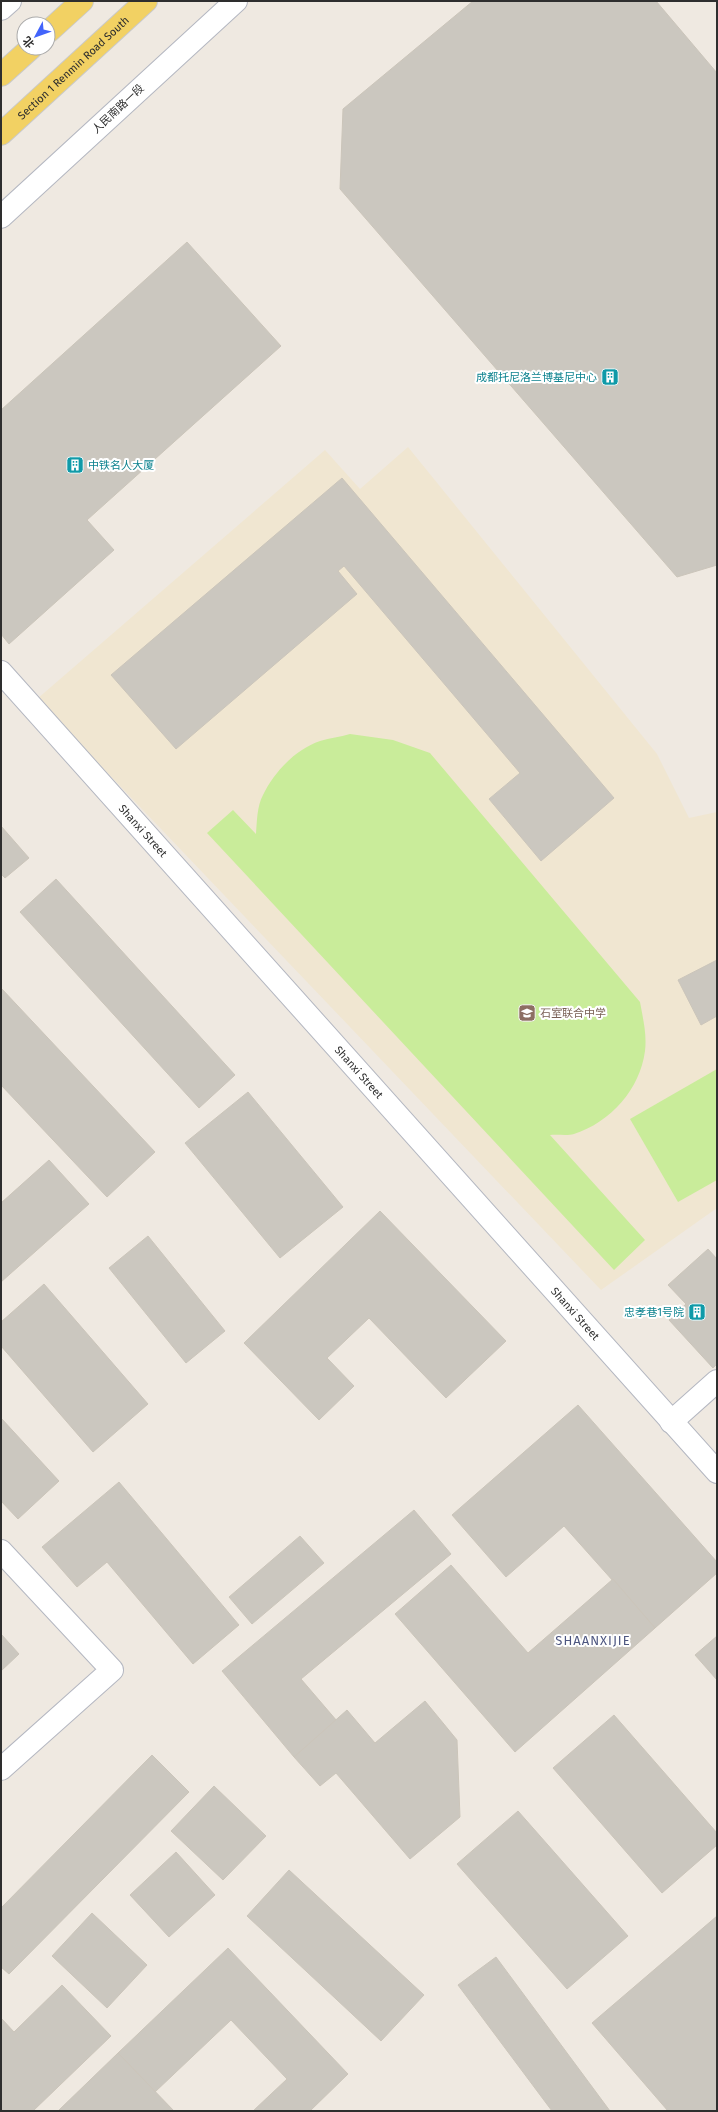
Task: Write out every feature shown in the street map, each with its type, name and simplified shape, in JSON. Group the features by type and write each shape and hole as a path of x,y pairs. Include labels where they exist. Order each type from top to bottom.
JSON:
{"main road":[{"path":"56,25 82,1"},
{"name":"Section 1 Renmin Road South","path":"1,134 146,1"},
{"path":"1,75 22,56"}],"street":[{"path":"1,9 10,1"},
{"name":"人民南路一段","path":"1,217 236,1"},
{"name":"Shanxi Street","path":"1,672 717,1472"},
{"path":"671,1422 717,1381"},
{"path":"1,1550 112,1670 1,1769"}],"shaded area":[{"name":"石室联合中学","path":"408,447 657,754 689,818 717,812 717,1208 601,1290 37,699 325,450 360,489"}],"green space":[{"path":"350,734 393,740 430,753 640,1002 645,1033 645,1051 642,1065 630,1091 622,1102 611,1112 587,1129 571,1135 550,1135 645,1240 614,1270 207,833 233,810 256,834 261,799 273,778 287,762 303,750 320,741"},
{"path":"717,1069 717,1180 678,1202 630,1119"}],"building":[{"name":"成都托尼洛兰博基尼中心","path":"473,1 656,1 717,73 717,565 677,577 340,189 343,109"},
{"name":"中铁名人大厦","path":"187,242 281,346 87,520 114,550 9,644 1,634 1,410"},
{"path":"342,478 614,798 541,861 489,799 520,773 344,566 338,571 357,594 176,749 111,675"},
{"path":"1,826 29,858 5,878 1,874"},
{"path":"56,879 235,1075 199,1108 20,912"},
{"path":"717,960 717,1016 701,1025 678,980"},
{"path":"1,988 155,1152 107,1197 1,1085"},
{"path":"248,1092 343,1207 280,1258 185,1143"},
{"path":"49,1160 89,1204 1,1282 1,1203"},
{"path":"380,1211 506,1341 446,1398 369,1318 327,1358 354,1386 319,1420 244,1343"},
{"path":"148,1236 225,1331 186,1363 109,1268"},
{"name":"忠孝巷1号院","path":"708,1249 717,1259 717,1364 713,1368 669,1320 686,1304 668,1285"},
{"path":"44,1284 148,1404 93,1452 1,1346 1,1322"},
{"path":"578,1405 717,1562 717,1573 655,1628 564,1526 506,1577 452,1515"},
{"path":"1,1418 59,1481 18,1519 1,1501"},
{"path":"119,1482 239,1625 193,1664 107,1562 77,1587 42,1547"},
{"path":"414,1510 451,1554 301,1679 337,1721 294,1757 222,1671"},
{"path":"300,1536 324,1563 252,1624 229,1597"},
{"path":"451,1565 528,1653 613,1579 655,1628 515,1752 395,1614"},
{"path":"1,1634 19,1654 1,1671"},
{"path":"717,1636 717,1680 695,1655"},
{"path":"425,1701 457,1740 460,1817 410,1859 336,1773 320,1786 294,1757 347,1710 375,1743"},
{"path":"614,1715 717,1833 717,1845 662,1893 553,1768"},
{"path":"152,1755 189,1792 9,1974 1,1967 1,1908"},
{"path":"214,1786 266,1836 223,1880 171,1831"},
{"path":"518,1811 628,1936 567,1989 457,1864"},
{"path":"176,1852 215,1895 169,1937 130,1895"},
{"path":"289,1870 424,1995 381,2041 247,1916"},
{"path":"92,1913 147,1965 107,2008 52,1956"},
{"path":"717,1916 717,2111 668,2111 592,2023"},
{"path":"228,1948 348,2074 310,2111 253,2111 287,2079 231,2020 155,2092 118,2053"},
{"path":"496,1957 610,2111 552,2111 458,1985"},
{"path":"62,1985 111,2036 33,2111 4,2111 1,2108 1,2018 14,2032"},
{"path":"118,2053 174,2111 58,2111"}],"place":[{"name":"成都托尼洛兰博基尼中心","path":"610,377"},
{"name":"中铁名人大厦","path":"75,465"},
{"name":"石室联合中学","path":"527,1013"},
{"name":"忠孝巷1号院","path":"697,1312"}],"district":[{"name":"SHAANXIJIE","path":"593,1640"}]}
